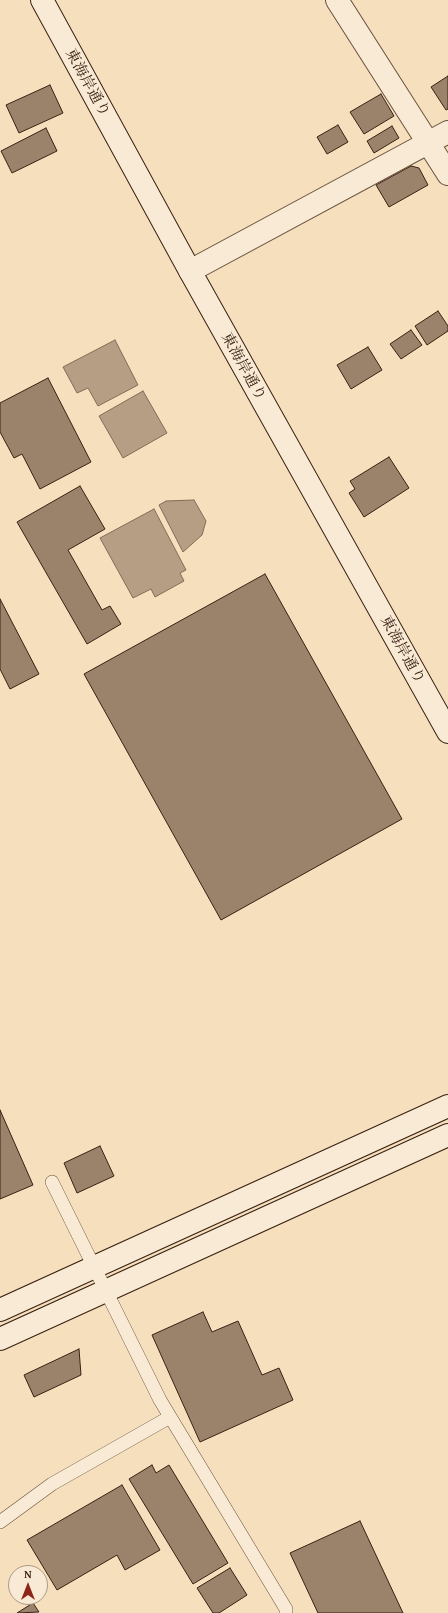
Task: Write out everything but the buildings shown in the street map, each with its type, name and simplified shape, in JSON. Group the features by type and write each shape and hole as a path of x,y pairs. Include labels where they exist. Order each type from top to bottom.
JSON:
{"street":[{"name":"東海岸通り","path":"42,0 190,271 448,732"},
{"path":"337,0 448,174"},
{"path":"190,271 448,132"},
{"path":"0,1310 448,1106"},
{"path":"0,1339 448,1135"}],"lane":[{"path":"52,1182 170,1416 286,1609 286,1613"},
{"path":"0,1522 52,1484 170,1416"}],"shaded area":[{"path":"115,340 138,385 98,406 88,388 77,393 63,367"},
{"path":"143,391 167,433 123,458 99,416"},
{"path":"194,500 206,521 202,535 183,552 159,505 166,501"},
{"path":"154,509 186,570 180,573 184,581 155,597 151,589 133,598 100,538"}]}
